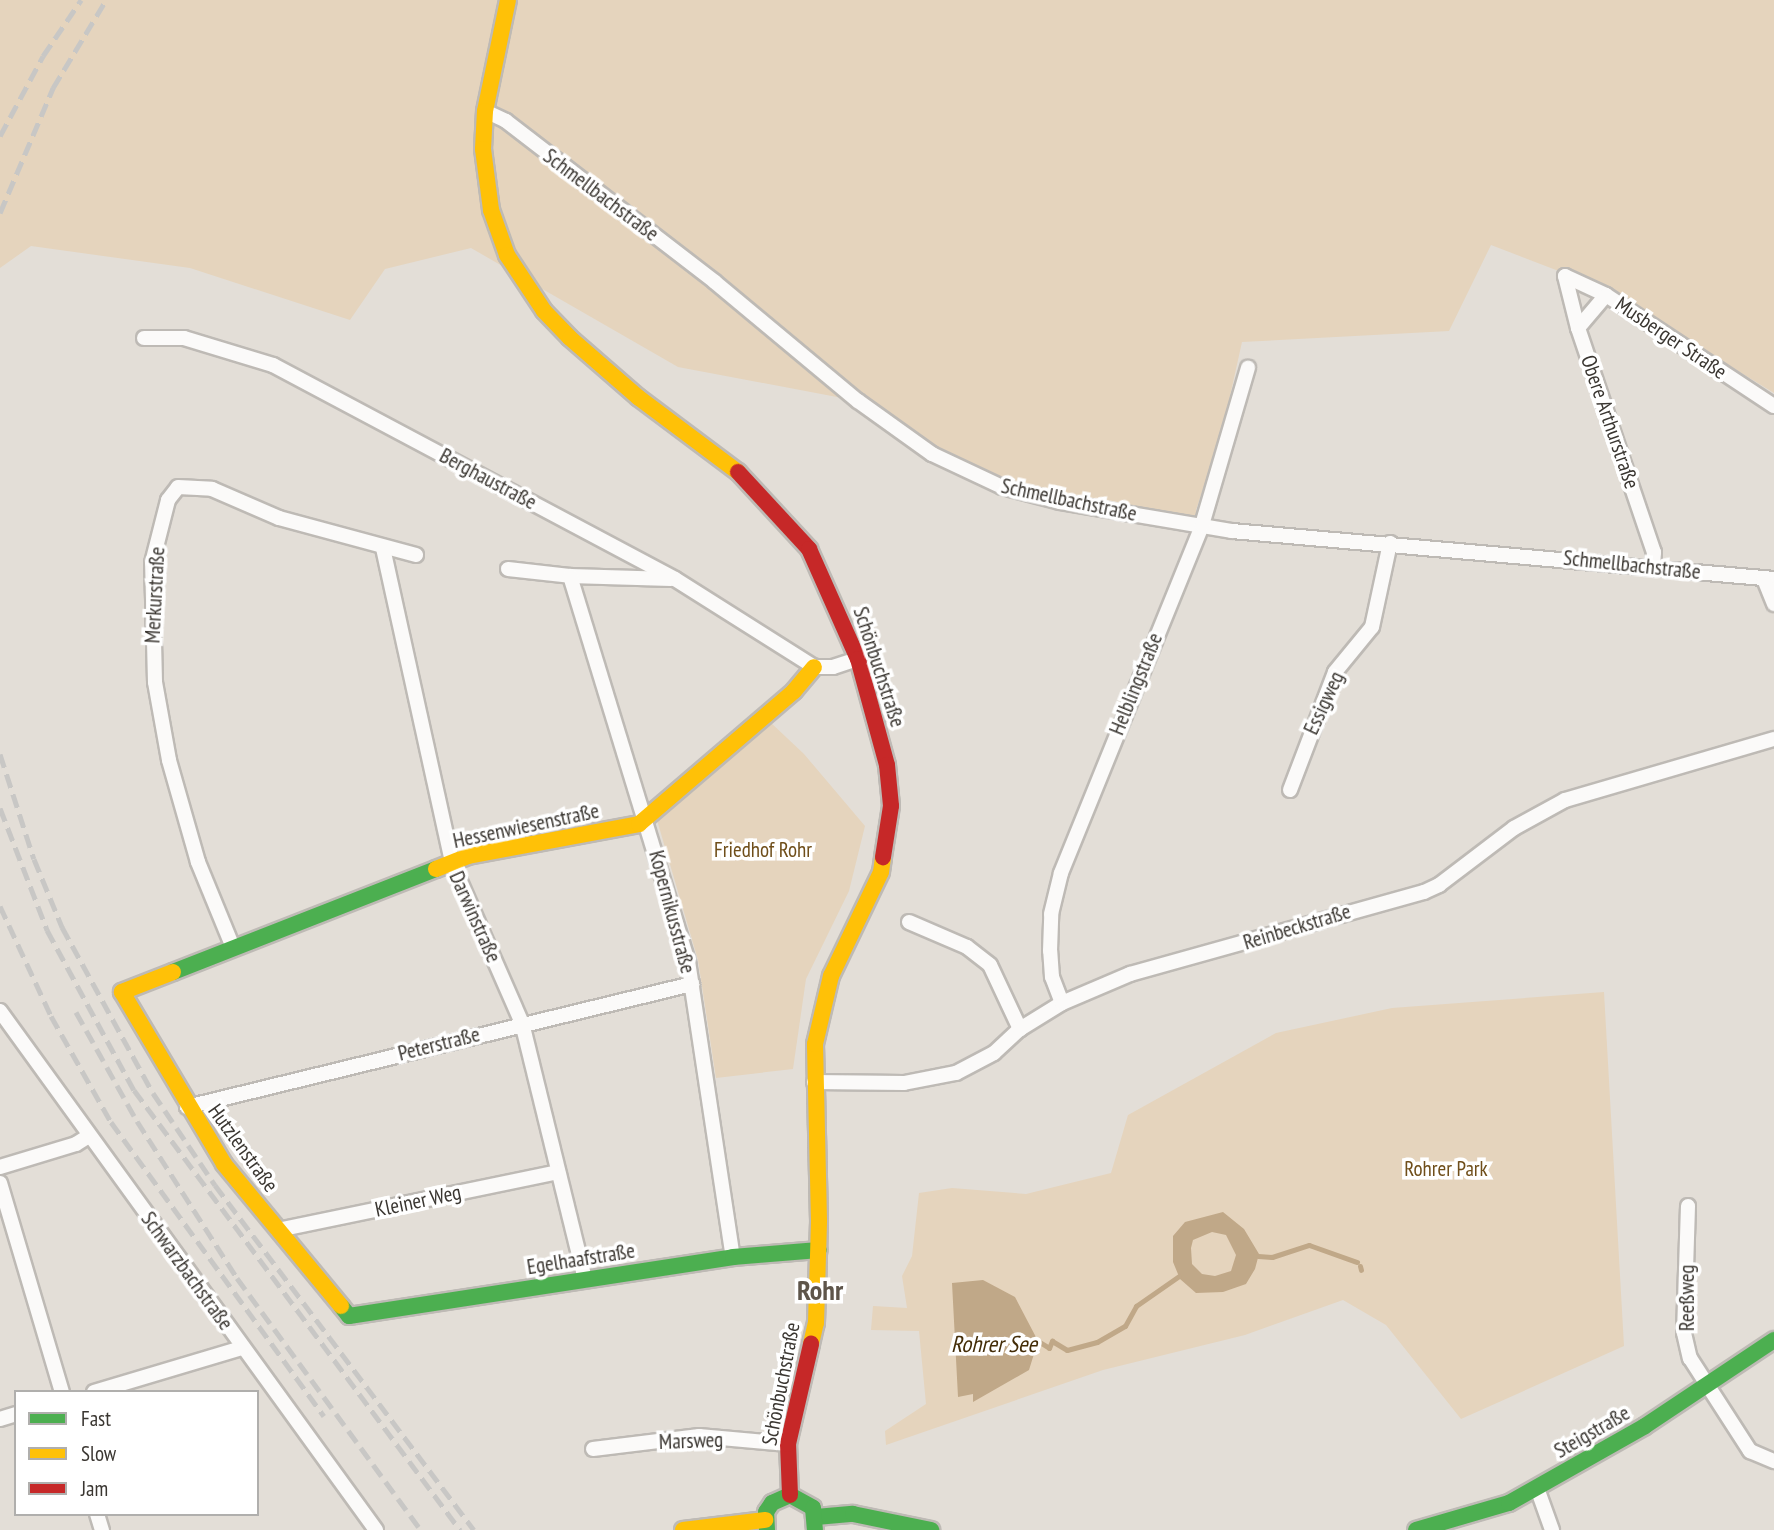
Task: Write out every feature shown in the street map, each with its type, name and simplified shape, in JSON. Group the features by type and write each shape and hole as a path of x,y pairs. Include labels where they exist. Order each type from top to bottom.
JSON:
{"street":[{"name":"Schönbuchstraße","path":"508,0 485,111 483,149 491,210 519,277 570,338 639,398 753,483 782,513 820,569 858,659 887,765 888,837 881,872 831,976 821,1010 814,1082 819,1250 816,1323 788,1444 790,1495"},
{"name":"Schmellbachstraße","path":"485,111 506,121 715,282 835,383 932,454 1002,487 1060,502 1202,525 1769,579"},
{"name":"Musberger Straße","path":"1565,276 1606,295 1774,406"},
{"name":"Obere Arthurstraße","path":"1565,276 1578,328 1654,552 1653,568"},
{"path":"1578,328 1606,295"},
{"name":"Berghaustraße","path":"144,338 184,338 273,365 675,579 814,667"},
{"name":"Helblingstraße","path":"1062,1003 1052,977 1050,951 1051,915 1061,873 1202,525 1248,368"},
{"name":"Merkurstraße","path":"232,945 198,862 180,799 155,682 152,563 168,500 178,487 212,489 279,518 416,555"},
{"name":"Essigweg","path":"1290,790 1335,672 1372,627 1390,543"},
{"name":"Darwinstraße","path":"383,548 452,863 522,1023 585,1280"},
{"path":"508,569 570,576 675,579"},
{"name":"Kopernikusstraße","path":"570,576 646,819 692,984 733,1256"},
{"path":"1769,579 1774,604"},
{"path":"814,667 834,667 858,659"},
{"name":"Hessenwiesenstraße","path":"122,992 232,945 452,863 646,819 794,691 814,667"},
{"name":"Reinbeckstraße","path":"814,1082 904,1083 956,1073 994,1053 1020,1028 1062,1003 1130,974 1423,892 1439,885 1514,828 1565,800 1774,739"},
{"path":"909,922 967,947 990,965 1020,1028"},
{"name":"Peterstraße","path":"187,1107 522,1023 692,984"},
{"name":"Hutzlenstraße","path":"122,992 187,1107 224,1164 349,1316"},
{"name":"Schwarzbachstraße","path":"0,1011 376,1530"},
{"path":"0,1167 76,1144 89,1136"},
{"name":"Kleiner Weg","path":"278,1230 558,1172"},
{"path":"0,1183 61,1390"},
{"name":"Reeßweg","path":"1688,1206 1684,1333 1690,1358 1750,1451 1774,1461"},
{"name":"Egelhaafstraße","path":"349,1316 733,1256 819,1250"},
{"name":"Steigstraße","path":"1416,1530 1477,1515 1537,1488 1706,1386 1774,1340"},
{"path":"101,1390 242,1348"},
{"name":"Marsweg","path":"593,1449 699,1436 788,1444"},
{"path":"1537,1488 1552,1530"},
{"path":"683,1530 766,1525 772,1503 790,1495 808,1501 816,1523 853,1514 931,1530"}],"green space":[{"path":"0,0 1774,0 1774,393 1603,288 1491,245 1449,331 1242,342 1222,432 1196,510 1202,525 1060,502 967,473 858,401 678,367 471,248 385,269 350,320 190,268 31,246 0,268"},
{"name":"Friedhof Rohr","path":"769,721 804,754 865,826 849,891 806,979 793,1069 716,1078 698,960 657,820"},
{"name":"Rohrer Park","path":"1604,992 1624,1346 1461,1419 1386,1325 1343,1300 1245,1335 1103,1370 886,1445 885,1431 926,1404 919,1331 871,1330 873,1306 907,1308 902,1276 912,1256 919,1193 952,1188 1026,1194 1111,1173 1128,1115 1276,1033 1392,1008"}],"water":[{"path":"1223,1212 1244,1229 1259,1254 1255,1269 1246,1284 1223,1292 1196,1293 1180,1279 1173,1262 1173,1236 1185,1222","holes":["1212,1232 1226,1235 1236,1255 1231,1271 1215,1276 1202,1274 1192,1264 1193,1240"]},
{"name":"Rohrer See","path":"983,1280 1015,1297 1038,1341 1029,1370 973,1402 973,1394 958,1397 952,1283"}],"waterway":[{"path":"1258,1256 1272,1257 1309,1245 1357,1262"},
{"path":"1360,1266 1361,1270"},
{"path":"1038,1341 1049,1348 1052,1341 1067,1350 1097,1342 1125,1326 1136,1306 1179,1276"}],"railway":[{"path":"0,136 43,56 81,0"},
{"path":"0,213 53,88 106,0"},
{"path":"0,754 34,859 62,927 153,1093 215,1185 474,1530"},
{"path":"0,808 47,930 134,1090 460,1530"},
{"path":"0,906 51,1016 111,1122 324,1416"},
{"path":"76,1012 137,1121 237,1278 421,1530"}],"traffic: fast":[{"path":"173,972 436,869"},
{"path":"341,1306 349,1316 733,1257 819,1250"},
{"path":"1416,1530 1509,1503 1645,1426 1774,1340"},
{"path":"767,1530 766,1512 772,1503 790,1495 813,1508 815,1530"},
{"path":"816,1517 853,1514 931,1530"}],"traffic: slow":[{"path":"508,0 485,111 483,149 491,210 507,255 544,311 570,338 639,398 738,472"},
{"path":"436,869 468,856 639,824 794,691 814,667"},
{"path":"811,1344 816,1323 819,1221 815,1044 831,976 881,872 883,857"},
{"path":"173,972 122,992 224,1164 341,1306"},
{"path":"683,1530 765,1520"}],"traffic: jam":[{"path":"738,472 809,549 858,659 887,765 891,806 883,857"},
{"path":"790,1495 788,1444 811,1344"}],"district":[{"name":"Rohr","path":"820,1290"}]}
